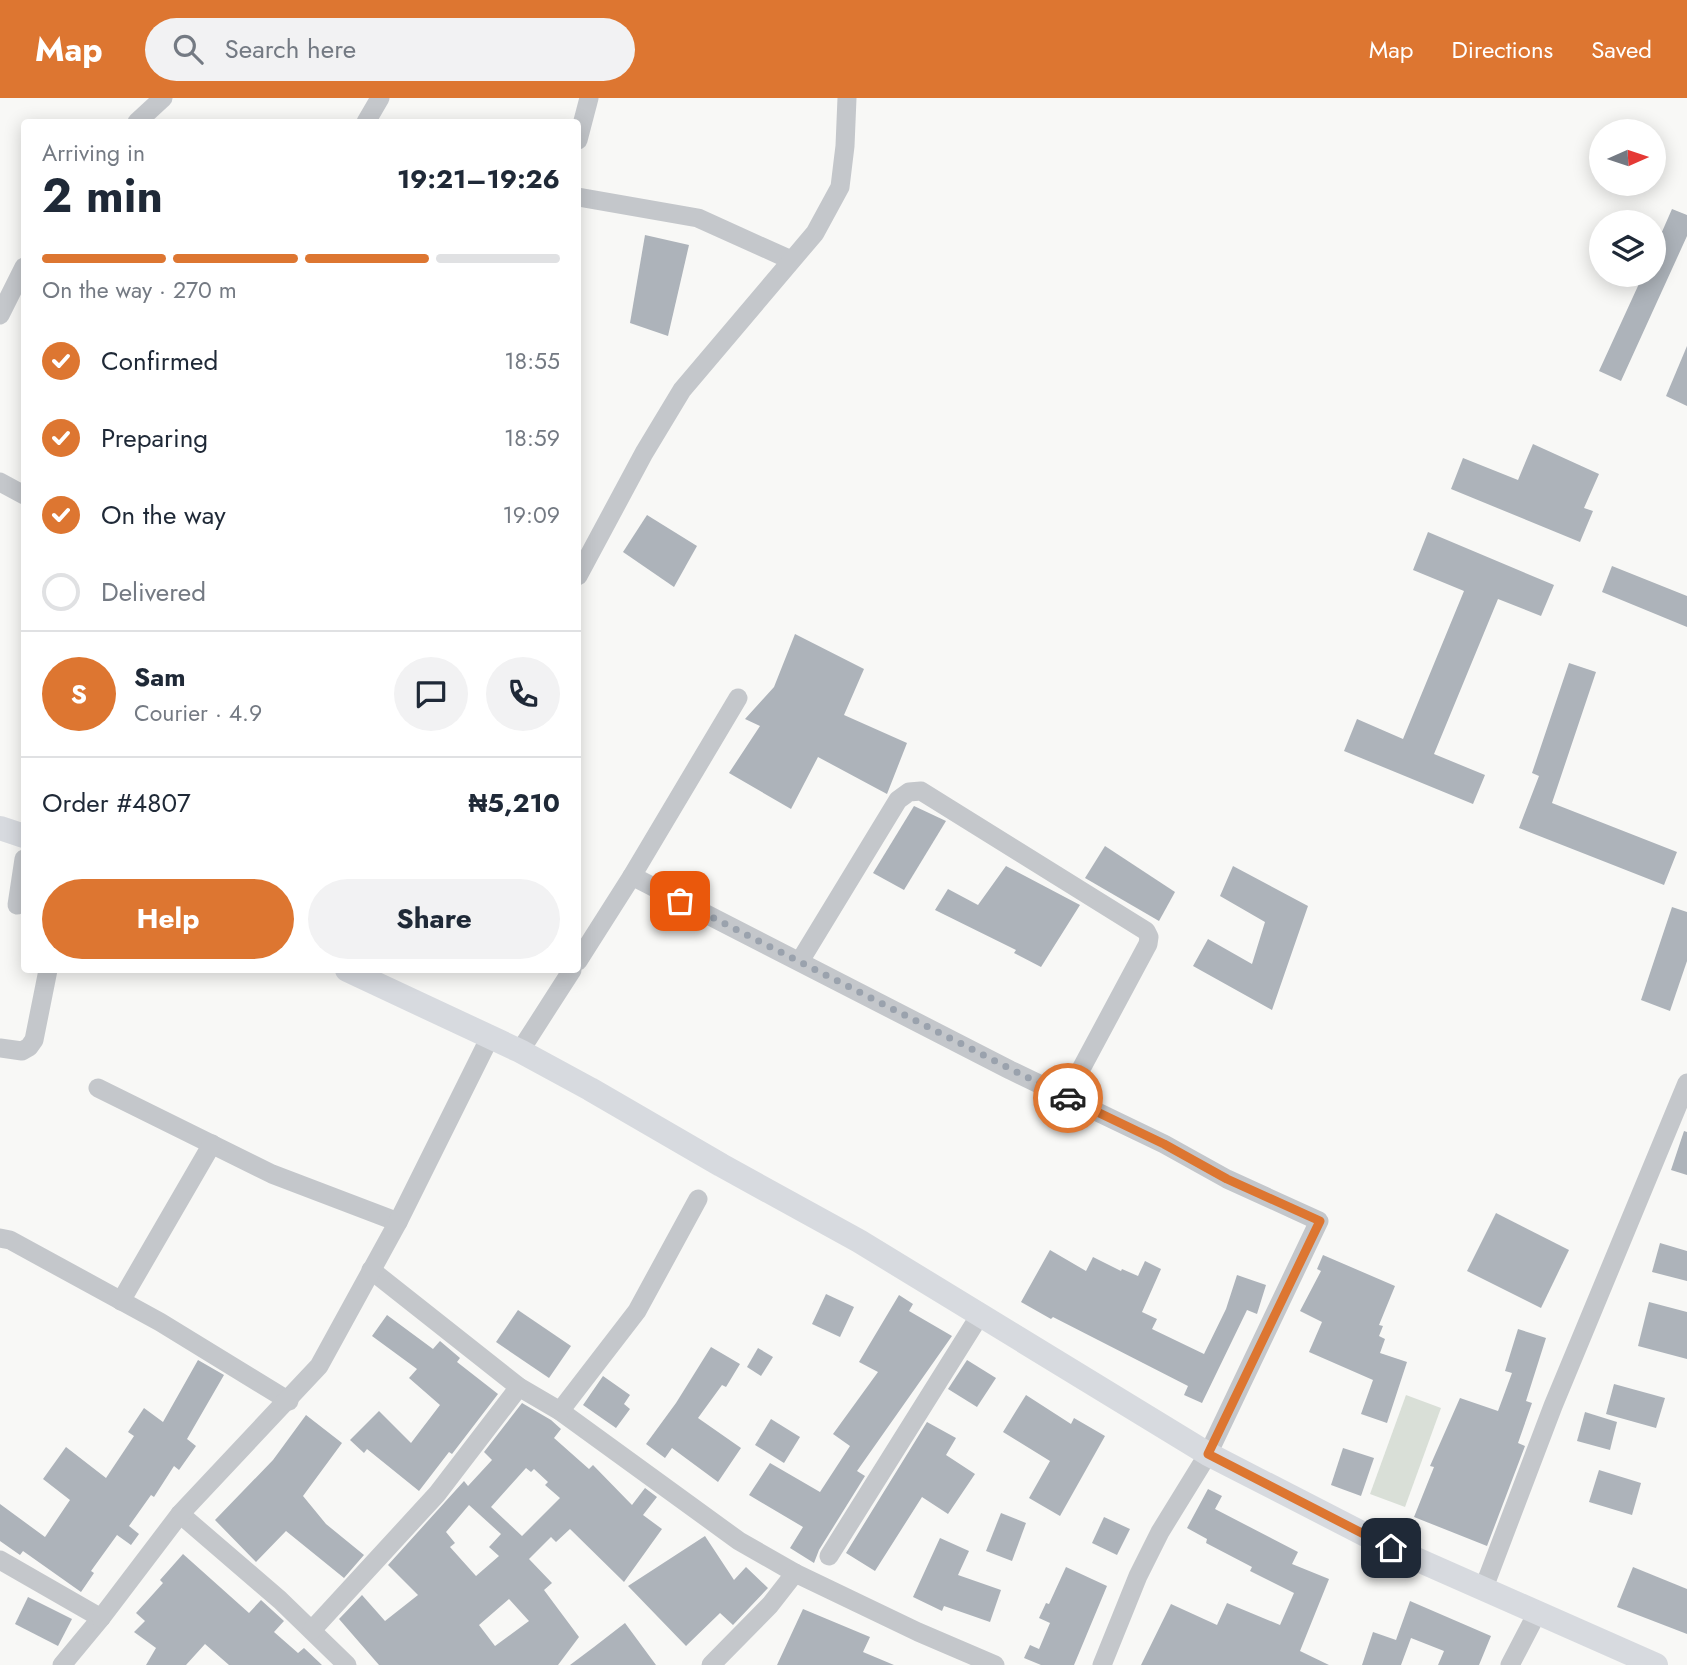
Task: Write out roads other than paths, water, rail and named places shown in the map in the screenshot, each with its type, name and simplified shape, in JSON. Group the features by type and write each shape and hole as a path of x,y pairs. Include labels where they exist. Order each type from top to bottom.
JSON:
{"main road":[{"path":"0,828 21,835"},
{"path":"353,973 520,1051 826,1222 1208,1454 1391,1548 1656,1665"}],"street":[{"path":"140,119 163,98"},
{"path":"368,119 380,98"},
{"path":"581,128 589,98"},
{"path":"581,570 644,453 682,390 815,233 840,187 848,98"},
{"path":"581,198 698,219 791,260"},
{"path":"0,315 21,273"},
{"path":"0,482 21,493"},
{"path":"581,956 738,698"},
{"path":"800,961 898,800 909,792 921,791 1146,931 1149,936 1148,944 1129,983 1066,1097"},
{"path":"14,905 21,873"},
{"path":"632,876 1066,1097 1164,1144 1227,1179 1320,1221 1208,1454 1160,1532 1138,1576 1102,1665"},
{"path":"0,1048 22,1051 34,1040 47,973"},
{"path":"520,1051 570,973"},
{"path":"62,1665 180,1514 319,1366 398,1223 490,1037"},
{"path":"1483,1590 1553,1406 1687,1083"},
{"path":"98,1088 272,1174 398,1223"},
{"path":"121,1301 212,1144"},
{"path":"560,1411 637,1311 698,1199"},
{"path":"0,1238 10,1240 160,1322 289,1401"},
{"path":"371,1270 519,1387 560,1411 739,1541 795,1573 918,1632 995,1665"},
{"path":"829,1556 979,1315"},
{"path":"312,1630 437,1494 519,1387"},
{"path":"180,1514 281,1600 347,1665"},
{"path":"0,1560 101,1618"},
{"path":"711,1665 770,1605 795,1573"},
{"path":"1510,1665 1537,1613"}]}
